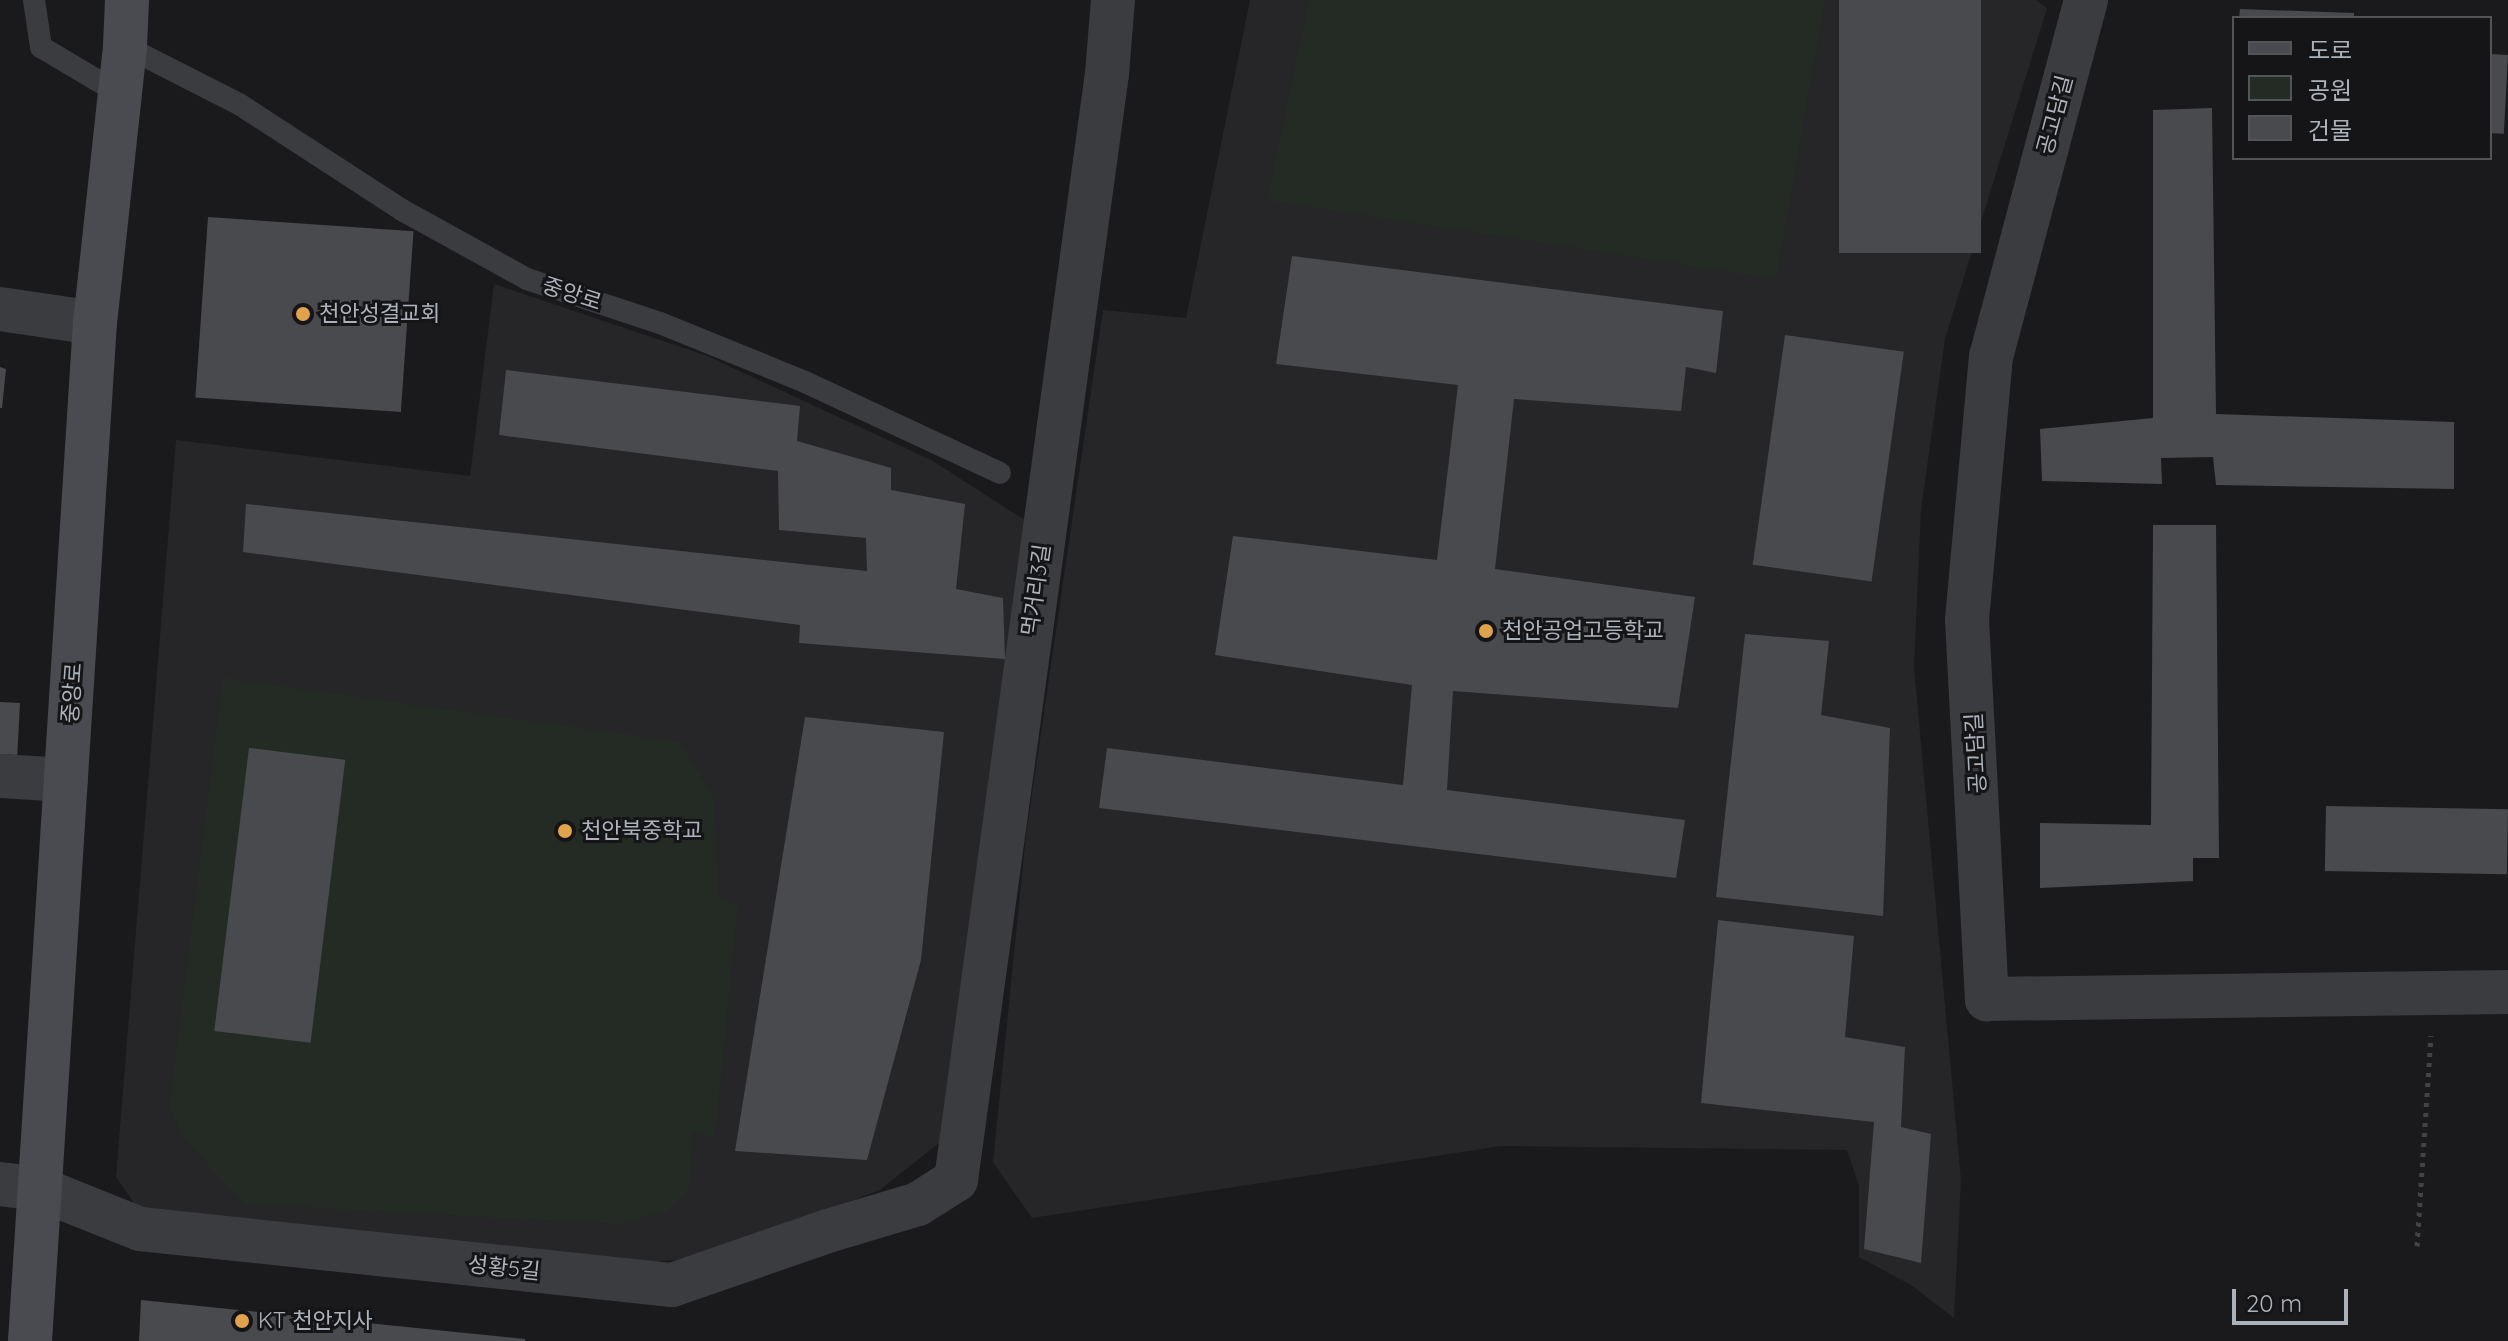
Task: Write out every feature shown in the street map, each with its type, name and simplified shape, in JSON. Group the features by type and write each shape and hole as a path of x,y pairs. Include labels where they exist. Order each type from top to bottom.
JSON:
{"street":[{"name":"중앙로","path":"30,1341 20,1187 66,780 95,323 125,46 127,0"},
{"name":"먹거리3길","path":"956,1180 1105,90 1113,0"},
{"name":"공고담길","path":"2086,0 1991,356 1967,619 1987,999 2508,992"},
{"path":"0,309 95,323"},
{"path":"0,776 66,780"},
{"name":"성황5길","path":"20,1187 140,1229 672,1285 828,1231 918,1204 956,1180"}],"lane":[{"path":"34,0 41,47 120,94"},
{"name":"중앙로","path":"125,46 239,104 402,210 527,279 704,340 805,382 1000,473"}],"path":[{"path":"2417,1246 2433,994"}],"shaded area":[{"name":"천안공업고등학교","path":"1250,0 2036,0 2047,8 1945,339 1921,510 1914,667 1961,1180 1954,1318 1911,1285 1859,1257 1859,1186 1847,1150 1501,1146 1032,1218 993,1162 1026,835 1103,310 1186,318"},
{"name":"천안북중학교","path":"494,284 705,355 933,461 1029,523 944,1139 880,1190 704,1258 634,1263 140,1212 116,1177 176,440 470,476"}],"green space":[{"path":"1309,0 1825,0 1776,279 1267,200"},
{"path":"223,678 680,742 715,800 718,898 738,905 715,1137 693,1133 689,1188 666,1211 619,1224 244,1204 183,1137 169,1108"}],"building":[{"path":"1839,0 1981,0 1981,253 1839,253"},
{"path":"2240,9 2354,13 2354,16 2239,16"},
{"path":"2492,54 2508,55 2504,134 2492,133"},
{"path":"2212,108 2216,414 2454,422 2454,489 2216,485 2213,457 2161,458 2162,484 2042,481 2040,429 2153,418 2153,110"},
{"name":"천안성결교회","path":"208,217 413,231 401,412 195,398"},
{"path":"1292,256 1723,311 1716,373 1686,367 1681,411 1514,399 1495,569 1695,597 1678,708 1453,691 1447,790 1685,820 1676,878 1099,808 1107,748 1403,785 1412,685 1215,655 1233,536 1437,560 1458,385 1276,364"},
{"path":"1785,335 1904,352 1872,581 1753,565"},
{"path":"0,367 6,369 2,408 0,408"},
{"path":"506,370 800,406 797,441 891,468 891,490 965,504 956,589 1003,598 1005,659 799,643 800,625 243,552 246,504 867,571 866,538 779,530 778,471 499,435"},
{"path":"2153,525 2216,525 2219,858 2193,858 2193,881 2040,888 2040,823 2151,825"},
{"path":"1745,634 1829,641 1821,715 1890,728 1883,916 1716,897"},
{"path":"0,702 20,703 17,755 0,754"},
{"path":"805,717 944,732 921,960 867,1160 735,1151"},
{"path":"249,748 345,760 311,1043 214,1031"},
{"path":"2326,806 2508,809 2507,874 2325,871"},
{"path":"1718,920 1854,936 1845,1037 1905,1047 1901,1127 1931,1134 1921,1263 1864,1249 1874,1122 1701,1103"},
{"name":"KT 천안지사","path":"141,1300 525,1339 525,1341 139,1341"}],"place":[{"name":"천안성결교회","path":"303,314"},
{"name":"천안공업고등학교","path":"1486,631"},
{"name":"천안북중학교","path":"565,831"},
{"name":"KT 천안지사","path":"242,1321"}]}
